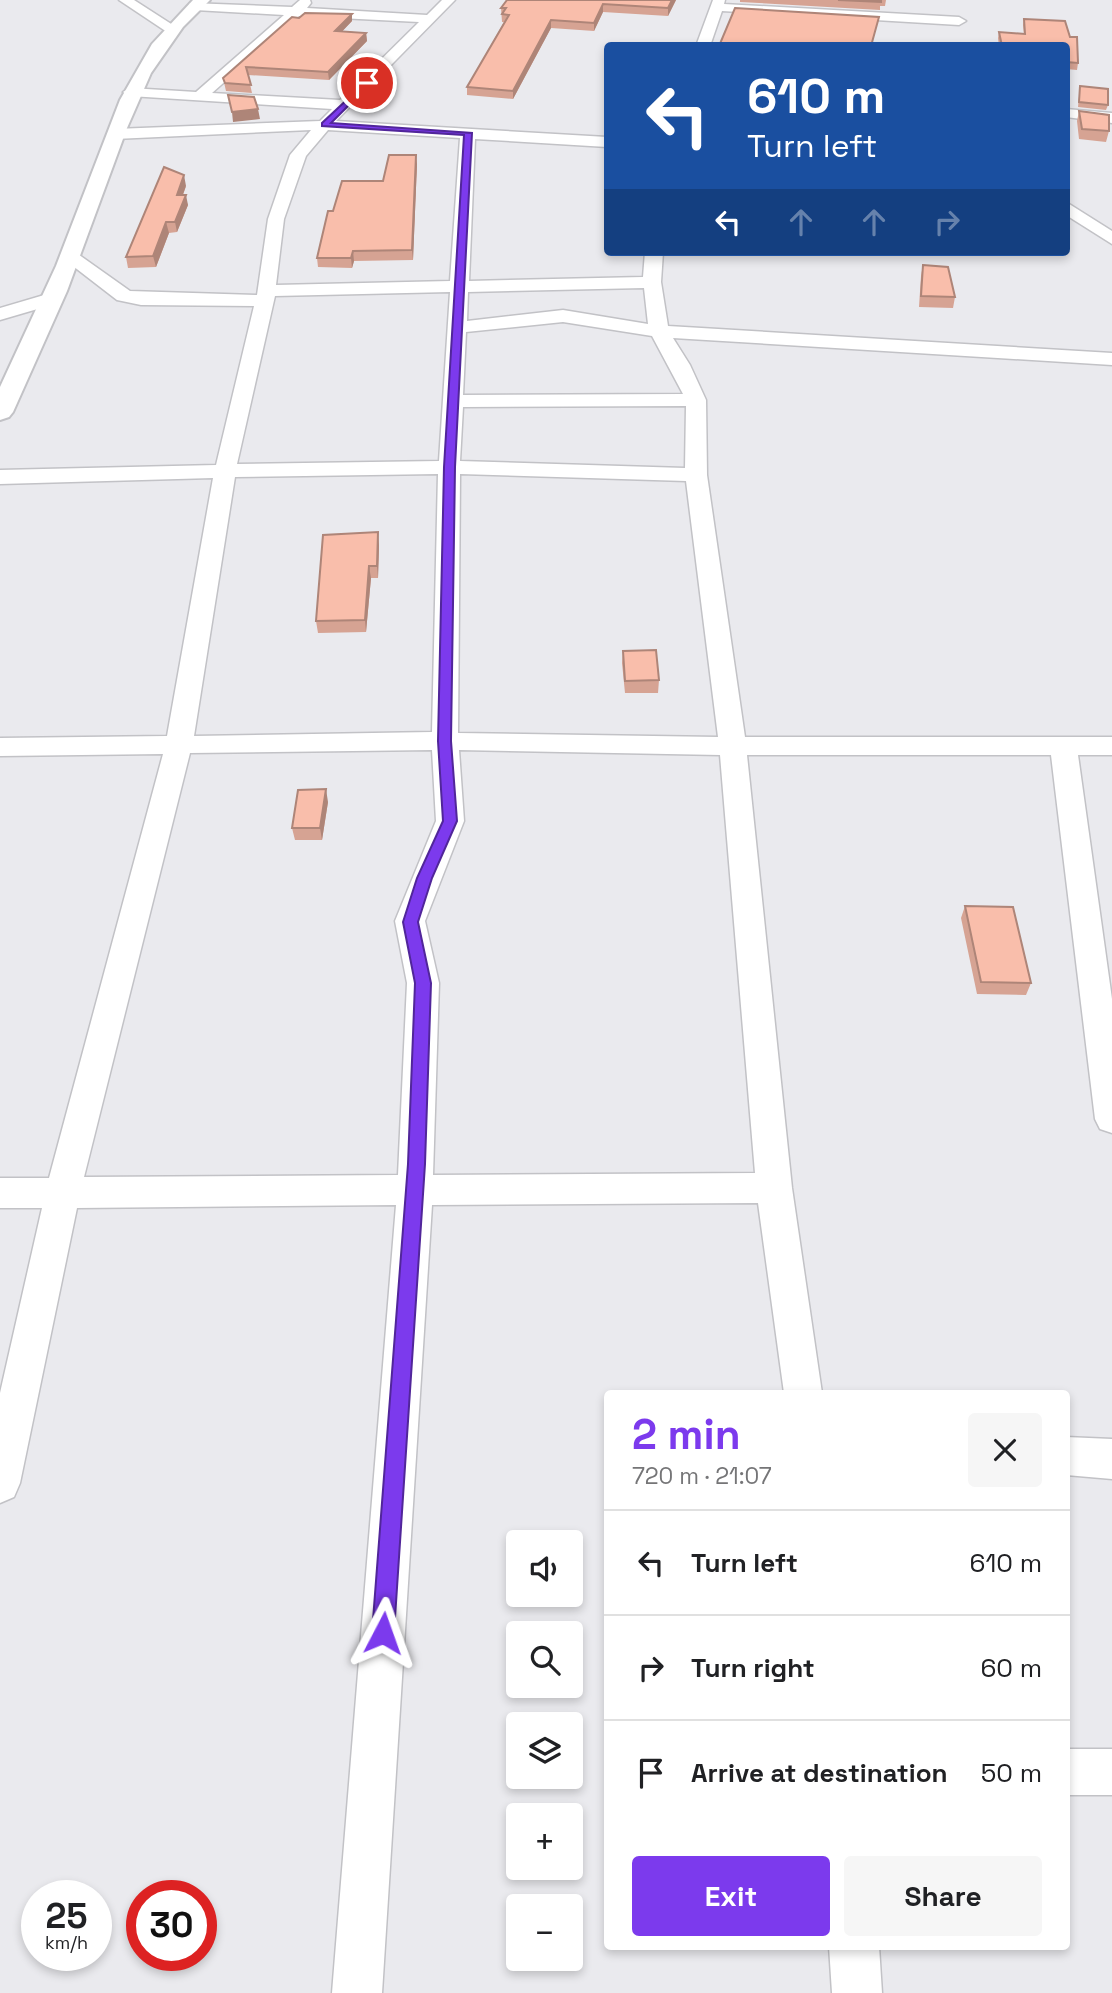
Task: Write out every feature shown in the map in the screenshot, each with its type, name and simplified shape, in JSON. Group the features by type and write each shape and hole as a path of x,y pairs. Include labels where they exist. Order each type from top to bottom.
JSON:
{"street":[{"path":"125,0 172,29"},
{"path":"201,95 309,0"},
{"path":"0,1483 64,1192 179,744 225,471 266,296 276,219 298,155 324,125 449,0"},
{"path":"0,412 36,340 86,217 130,92 172,29 199,3 431,19"},
{"path":"704,42 717,3 959,22"},
{"path":"130,92 345,104"},
{"path":"1070,113 1112,118"},
{"path":"115,134 324,125 604,142"},
{"path":"357,1993 415,1190 423,983 410,922 425,878 450,821 445,741 449,467 455,401 456,328 468,133"},
{"path":"1070,209 1112,239"},
{"path":"69,256 124,296 141,299 266,296 459,285 652,282"},
{"path":"654,256 652,282 659,331 680,365 696,400 696,475 733,746 774,1188 803,1390"},
{"path":"0,314 51,299"},
{"path":"456,328 563,316 659,331 1112,359"},
{"path":"455,401 696,400"},
{"path":"0,477 449,467 696,475"},
{"path":"0,747 445,741 733,746 1112,746"},
{"path":"1063,745 1112,1119"},
{"path":"0,1193 774,1188"},
{"path":"1070,1456 1112,1458"},
{"path":"1070,1772 1112,1772"},
{"path":"854,1950 857,1993"}],"building":[{"path":"507,0 672,0 668,8 603,4 594,23 551,20 513,91 467,87 509,15 502,14 506,8 501,8"},
{"path":"838,0 881,0 881,2"},
{"path":"735,8 879,17 872,42 721,42"},
{"path":"305,13 352,14 335,31 366,33 328,72 246,67 251,85 225,83 223,78 292,17 299,18"},
{"path":"1024,19 1065,21 1070,37 1077,37 1078,63 1070,62 1070,42 1001,42 999,32 1025,34"},
{"path":"1080,86 1108,89 1108,105 1079,102"},
{"path":"228,95 254,97 258,109 232,112"},
{"path":"1079,111 1109,115 1109,131 1082,129"},
{"path":"389,155 416,155 412,250 353,251 351,258 317,258 328,211 333,211 342,181 383,181"},
{"path":"164,167 184,175 177,195 186,195 175,222 166,222 153,256 126,257"},
{"path":"923,265 948,267 955,297 921,296"},
{"path":"378,532 377,566 369,566 365,620 316,621 323,535"},
{"path":"656,650 659,680 625,681 623,651"},
{"path":"326,789 320,828 292,828 298,790"},
{"path":"965,906 1013,907 1031,983 981,982"}],"route":[{"path":"367,83 324,125 468,133 456,328 455,401 449,467 445,741 450,821 425,878 410,922 414,951 423,983 414,1218 383,1633"}]}
